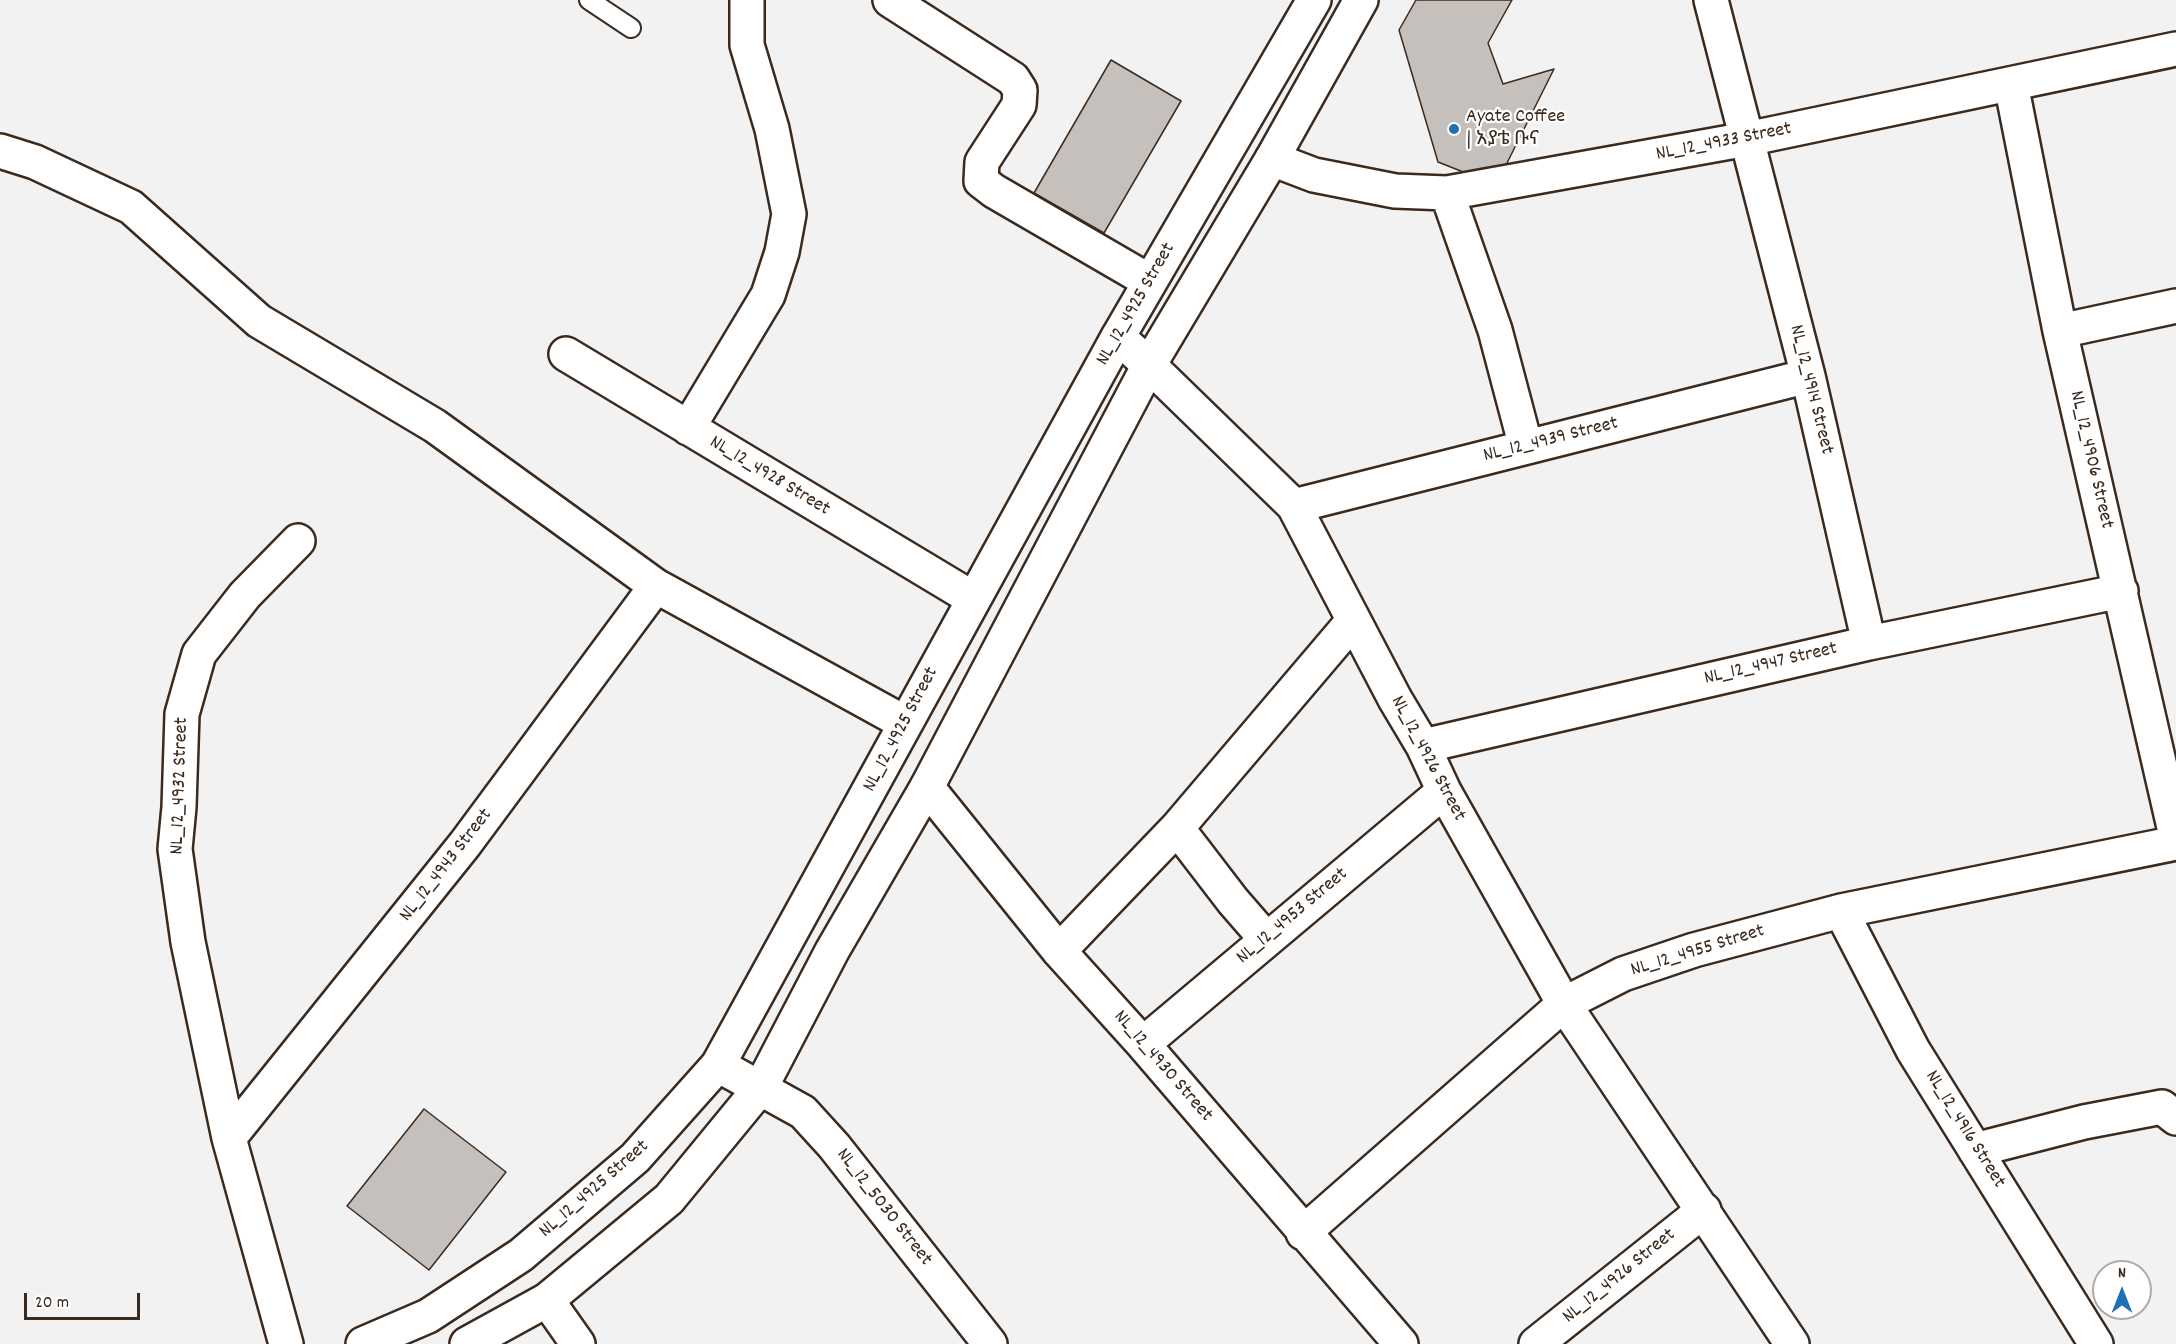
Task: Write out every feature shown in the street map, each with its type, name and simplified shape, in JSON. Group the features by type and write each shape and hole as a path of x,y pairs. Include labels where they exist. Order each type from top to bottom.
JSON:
{"street":[{"path":"688,428 768,295 782,252 789,214 772,129 747,45 747,0"},
{"path":"890,0 1013,79 1020,90 1019,105 982,162 981,181 993,191 1149,281"},
{"name":"NL_12_4925 Street","path":"363,1344 428,1316 521,1254 635,1158 718,1065 838,850 972,598 1149,281 1314,0"},
{"name":"NL_12_4914 Street","path":"1711,0 1808,376 1869,643"},
{"name":"NL_12_4925 Street","path":"467,1344 547,1300 669,1199 760,1088 832,951 927,787 1149,365 1272,159 1352,3"},
{"name":"NL_12_4933 Street","path":"1272,159 1314,175 1337,180 1395,191 1447,193 1746,139 2176,50"},
{"name":"NL_12_4906 Street","path":"2011,84 2060,332 2176,836"},
{"path":"0,151 35,162 131,207 259,321 435,426 656,586 905,723"},
{"path":"1447,193 1495,330 1526,447"},
{"path":"2060,332 2176,306"},
{"name":"NL_12_4926 Street","path":"1118,337 1294,506 1444,791 1564,1004 1792,1344"},
{"name":"NL_12_4928 Street","path":"566,354 972,598"},
{"name":"NL_12_4939 Street","path":"1294,506 1808,376"},
{"name":"NL_12_4932 Street","path":"286,1344 229,1138 188,942 175,849 179,807 182,714 199,654 245,595 298,541"},
{"name":"NL_12_4943 Street","path":"229,1138 465,844 656,586"},
{"name":"NL_12_4947 Street","path":"1422,746 1869,643 2121,591"},
{"path":"1059,951 1177,828 1353,621"},
{"name":"NL_12_4930 Street","path":"927,787 1059,951 1143,1044 1401,1344"},
{"name":"NL_12_4953 Street","path":"1143,1044 1444,791"},
{"path":"1177,828 1233,901 1266,939"},
{"name":"NL_12_4955 Street","path":"1304,1233 1564,1004 1623,974 1694,950 1841,911 2176,843"},
{"name":"NL_12_4916 Street","path":"1841,911 1913,1050 2096,1344"},
{"name":"NL_12_5030 Street","path":"718,1065 802,1112 834,1146 990,1344"},
{"path":"1975,1150 2084,1122 2171,1110"},
{"name":"NL_12_4926 Street","path":"1536,1344 1704,1210"},
{"path":"547,1300 578,1344"}],"lane":[{"path":"589,0 631,28"}],"building":[{"path":"1416,0 1512,0 1488,43 1503,84 1554,69 1496,185 1438,162 1399,30"},
{"path":"1111,60 1181,101 1104,233 1034,193"},
{"path":"424,1109 506,1172 429,1270 347,1206"}],"place":[{"name":"Ayate Coffee | አያቴ ቡና","path":"1454,129"}]}
